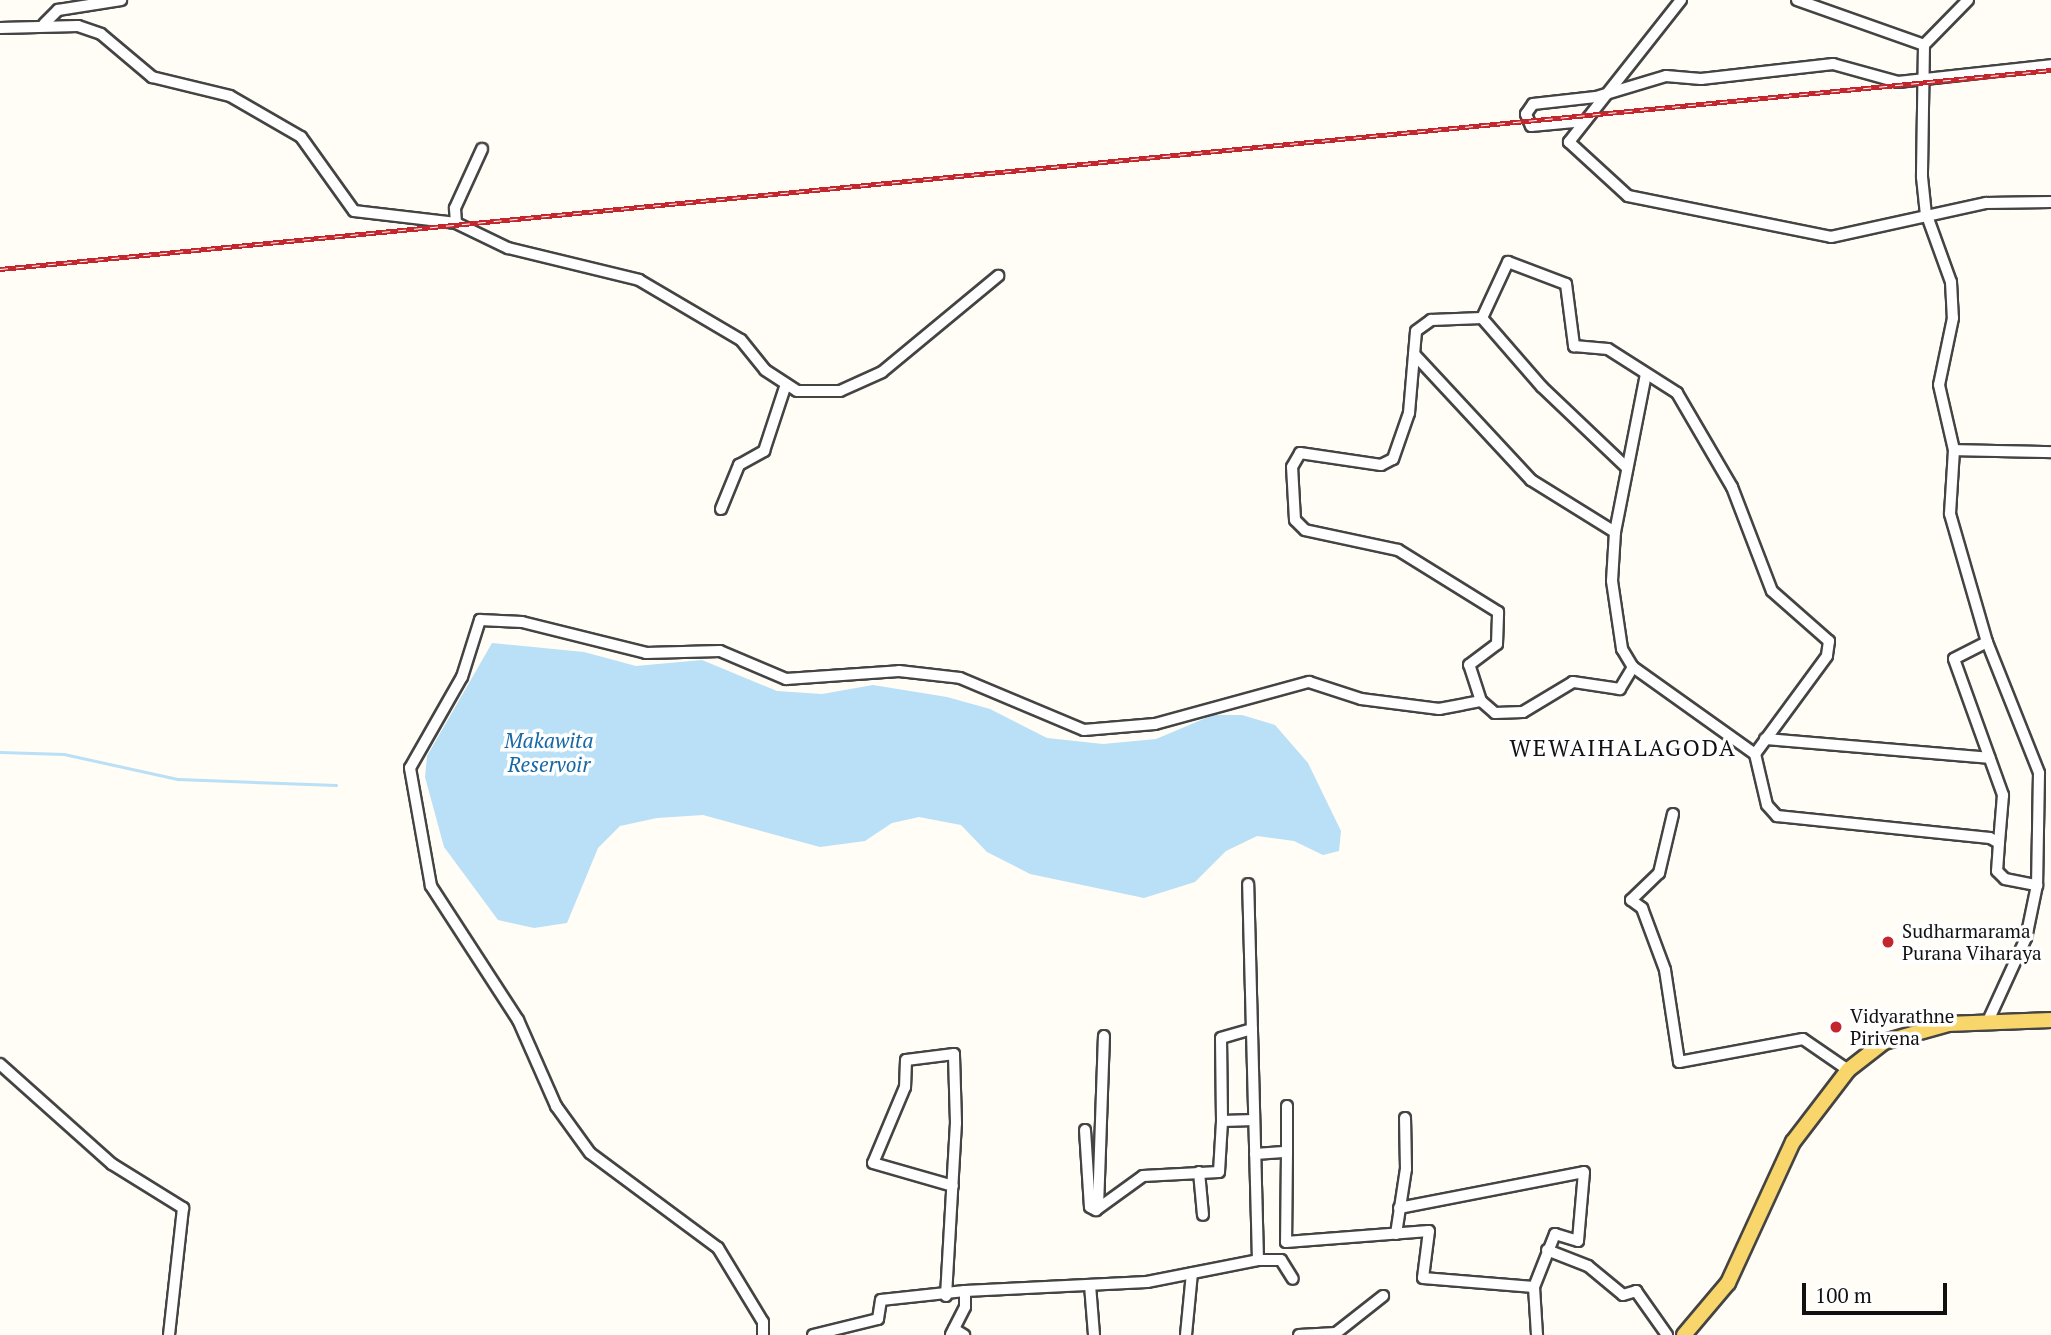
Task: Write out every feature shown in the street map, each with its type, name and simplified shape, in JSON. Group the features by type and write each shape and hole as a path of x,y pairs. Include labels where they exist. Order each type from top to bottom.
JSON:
{"main road":[{"path":"1684,1335 1728,1283 1793,1142 1848,1070 1884,1042 1989,1019 2051,1020"}],"street":[{"path":"44,24 58,10 121,0"},
{"path":"1681,0 1584,121 1570,148 1608,183 1649,203 1831,237 1926,213 1986,203 2051,202"},
{"path":"1797,0 1924,45"},
{"path":"1968,0 1924,45 1926,213 1951,282 1953,318 1939,385 1954,450 1950,514 1987,642 2039,773 2037,886 2026,938 1989,1019"},
{"path":"0,28 44,24 101,34 152,77 230,96 301,136 354,211 456,223 508,248 639,280 741,340 785,387 841,391 883,372 998,276"},
{"path":"1584,121 1531,126 1526,114 1533,104 1605,95 1642,79 1701,79 1797,65 1846,66 1889,82 2051,65"},
{"path":"456,223 455,208 481,149"},
{"path":"1482,318 1508,262 1519,261 1566,284 1574,346 1608,349 1676,393 1709,441 1772,591 1829,640 1828,656 1755,754"},
{"path":"1481,701 1469,665 1497,644 1498,612 1398,550 1305,530 1296,520 1292,467 1300,453 1381,465 1393,459 1409,413 1414,355 1422,323 1482,318"},
{"path":"1482,318 1542,387 1628,468"},
{"path":"1414,355 1531,480 1615,533"},
{"path":"1646,374 1615,533 1612,581 1622,649 1633,667 1755,754 1768,805 1777,816 1999,843"},
{"path":"721,509 739,465 764,452 785,387"},
{"path":"1954,450 2051,452"},
{"path":"763,1335 763,1321 718,1248 590,1153 556,1106 518,1020 431,886 410,768 462,677 480,620 522,622 646,653 720,650 786,678 899,671 960,678 1035,715 1084,730 1154,724 1309,682 1361,699 1439,709 1481,701 1509,716 1573,682 1620,689 1633,667"},
{"path":"1987,642 1954,659 2003,795 1997,871 2005,880 2037,886"},
{"path":"1765,739 1989,758"},
{"path":"1673,814 1659,873 1631,900 1642,908 1665,970 1679,1062 1803,1039 1848,1070"},
{"path":"1248,884 1258,1260"},
{"path":"1085,1129 1090,1207 1098,1207 1143,1176 1199,1172 1223,1167 1221,1038 1252,1029"},
{"path":"1098,1207 1104,1036"},
{"path":"946,1296 957,1123 954,1054 906,1060 905,1087 873,1163 953,1186"},
{"path":"0,1064 112,1164 183,1208 169,1335"},
{"path":"1287,1106 1286,1242 1429,1231 1423,1278 1534,1287"},
{"path":"1396,1234 1405,1118"},
{"path":"1222,1121 1254,1120"},
{"path":"1255,1154 1287,1152"},
{"path":"1199,1172 1203,1215"},
{"path":"1399,1208 1584,1172 1578,1241 1555,1234 1534,1287 1537,1335"},
{"path":"1547,1250 1588,1266 1623,1295 1636,1291 1667,1335"},
{"path":"812,1335 878,1319 881,1300 946,1296 965,1291 1090,1285 1192,1273 1258,1260 1281,1260 1293,1279"},
{"path":"1186,1335 1192,1273"},
{"path":"1090,1285 1094,1335"},
{"path":"964,1335 952,1332 965,1291"},
{"path":"1299,1335 1336,1333 1383,1296"}],"water":[{"name":"Makawita Reservoir","path":"492,643 584,652 636,666 702,660 777,691 822,694 873,685 947,697 990,709 1047,738 1103,744 1156,739 1213,715 1242,715 1275,725 1308,763 1341,831 1339,851 1323,855 1294,841 1257,836 1226,851 1195,882 1144,898 1030,874 987,852 961,825 919,817 892,823 865,841 820,847 703,815 657,818 620,826 598,848 567,923 534,928 498,920 444,847 425,777 427,756"}],"waterway":[{"path":"0,752 64,754 178,779 336,785"}],"railway":[{"path":"0,269 2051,70"}],"place":[{"name":"Sudharmarama Purana Viharaya","path":"1888,942"},
{"name":"Vidyarathne Pirivena","path":"1836,1027"}],"district":[{"name":"WEWAIHALAGODA","path":"1623,748"}]}
